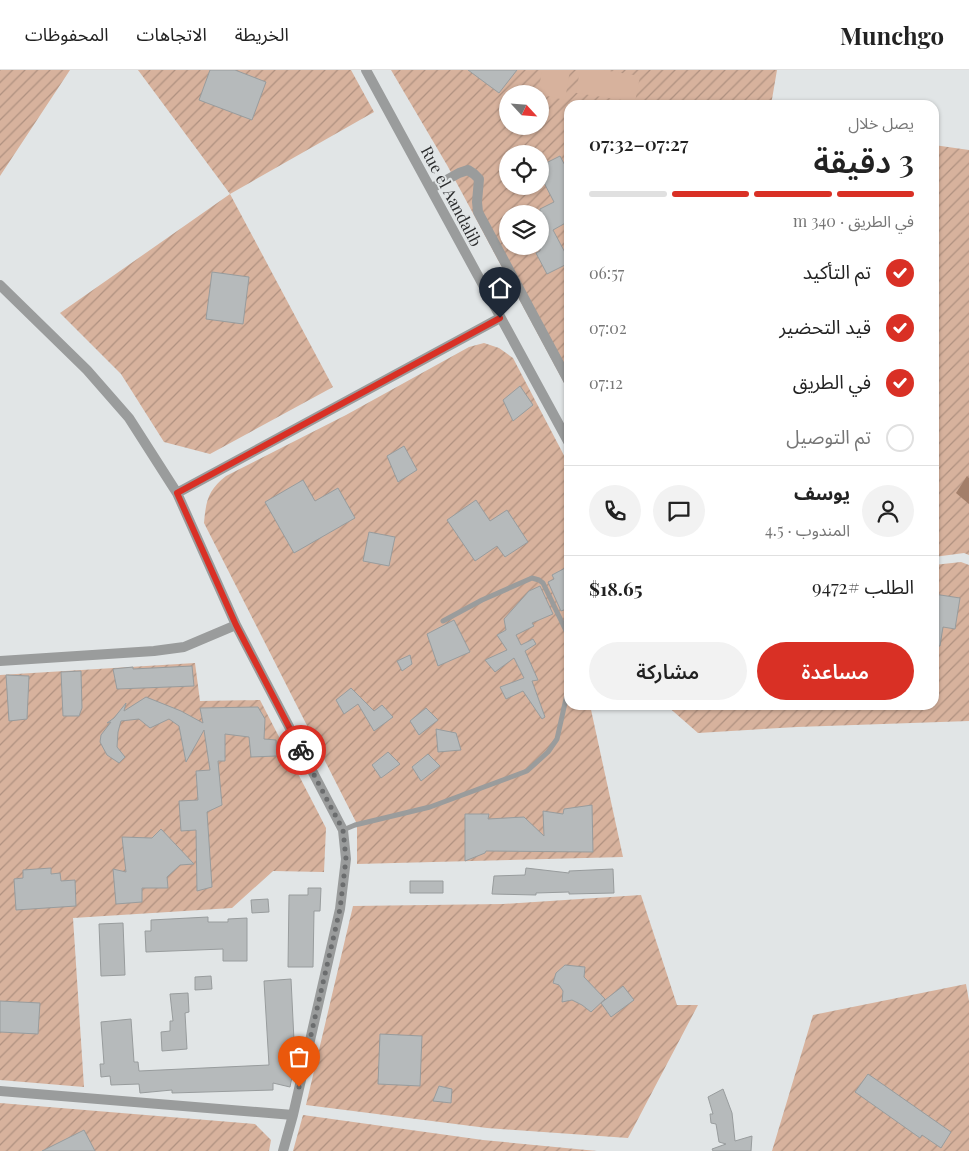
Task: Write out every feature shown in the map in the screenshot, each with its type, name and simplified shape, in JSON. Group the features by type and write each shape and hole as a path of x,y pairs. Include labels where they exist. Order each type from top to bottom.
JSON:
{"street":[{"name":"Rue el Aandalib","path":"366,70 432,188 500,318 564,434"},
{"path":"432,188 459,172 468,170 479,179 478,212 564,373"},
{"path":"0,285 87,370 129,418 177,493 236,625 343,830 346,859 340,909 283,1151"},
{"path":"177,493 500,318"},
{"path":"0,661 154,651 184,647 236,625"},
{"path":"0,1091 293,1115"}],"lane":[{"path":"444,621 482,600 532,578 543,583 564,627"},
{"path":"343,830 363,823 430,808 527,771 548,752 557,739 564,708"}],"shaded area":[{"path":"0,70 70,70 0,176"},
{"path":"138,70 351,70 374,112 230,194"},
{"path":"391,70 777,70 772,100 564,100 564,383 447,165"},
{"path":"542,70 570,70 565,100 549,96 549,85 540,85"},
{"path":"580,70 603,70 640,76 635,100 622,100 576,93"},
{"path":"939,146 969,150 969,555 964,553 939,556"},
{"path":"230,194 333,387 210,454 164,442 121,374 60,313"},
{"path":"484,343 499,348 513,358 564,455 564,710 591,710 623,857 357,864 357,824 204,523 209,497 215,486 226,476 346,415 469,347"},
{"path":"967,476 969,478 969,504 956,493"},
{"path":"961,562 969,565 969,721 797,727 698,733 672,710 939,710 939,564"},
{"path":"195,663 200,701 260,700 326,828 324,872 273,871 232,908 73,918 84,1087 0,1080 0,675"},
{"path":"641,895 677,1005 698,1005 628,1138 487,1128 306,1105 353,906 503,904"},
{"path":"966,984 969,1001 969,1151 772,1151 813,1015"},
{"path":"0,1103 255,1124 271,1140 269,1151 0,1151"},
{"path":"303,1115 483,1140 597,1151 293,1151"}],"building":[{"path":"210,70 235,70 266,82 252,120 199,100"},
{"path":"468,70 517,70 505,85 499,85 499,93"},
{"path":"560,156 564,164 564,224 553,230 564,251 564,266 547,274 537,255 549,255 548,205 554,202 549,192 549,162"},
{"path":"212,272 249,277 243,324 206,319"},
{"path":"520,386 533,405 513,421 503,400"},
{"path":"404,446 417,470 398,482 387,456"},
{"path":"303,480 315,501 338,488 355,518 294,553 265,502"},
{"path":"476,500 490,521 507,510 528,542 505,557 497,546 475,561 447,520"},
{"path":"369,532 395,537 389,566 363,561"},
{"path":"564,569 564,610 561,611 548,582 554,579 552,575"},
{"path":"540,586 553,614 532,623 534,626 516,635 521,645 533,639 536,644 525,651 538,680 532,681 545,717 542,719 523,691 506,699 500,687 524,678 514,658 495,672 485,660 507,650 497,635 506,630 504,619 529,591"},
{"path":"939,595 960,598 955,629 943,627 940,646"},
{"path":"454,620 470,652 438,666 427,634"},
{"path":"410,655 412,664 402,671 397,661"},
{"path":"192,666 194,686 117,689 113,669 133,667 133,669"},
{"path":"81,671 82,708 79,716 63,716 61,672"},
{"path":"6,675 29,676 27,719 9,721"},
{"path":"351,688 374,711 382,705 393,717 374,731 358,704 344,714 336,700"},
{"path":"146,697 181,711 203,723 200,708 258,707 265,719 264,739 276,740 277,756 251,757 249,737 225,734 225,761 218,761 222,805 207,812 212,887 197,891 196,830 181,831 179,801 198,800 196,771 210,770 204,730 186,762 179,726 169,719 150,728 139,719 121,721 117,747 125,757 119,763 107,755 100,742 101,735 111,722 107,723 114,718 126,703 124,711"},
{"path":"426,708 438,720 419,735 410,721"},
{"path":"436,729 456,733 461,750 438,752"},
{"path":"388,752 400,764 381,778 372,765"},
{"path":"428,754 440,766 421,781 412,767"},
{"path":"592,805 593,852 486,851 465,861 465,814 489,814 488,819 524,817 544,836 543,811 563,814 564,809"},
{"path":"161,829 194,864 180,865 167,877 168,888 142,888 142,902 116,904 113,869 126,872 122,837 152,838"},
{"path":"51,868 51,874 60,873 61,881 75,880 76,906 16,910 14,879 23,878 23,870"},
{"path":"526,868 569,873 569,871 613,869 614,893 492,894 494,876 525,875"},
{"path":"410,881 443,881 443,893 410,893"},
{"path":"308,888 321,888 320,911 314,911 313,967 288,967 289,895 308,895"},
{"path":"268,899 269,912 252,913 251,900"},
{"path":"208,917 208,922 228,922 228,919 247,918 247,961 223,961 223,949 146,952 145,931 151,931 151,920"},
{"path":"123,923 125,975 101,976 99,924"},
{"path":"565,965 585,967 584,977 605,999 591,1012 572,1000 562,1002 563,991 559,985 553,983 556,973"},
{"path":"211,976 212,989 195,990 195,977"},
{"path":"291,979 295,1061 290,1087 273,1083 273,1090 172,1093 172,1090 140,1093 139,1084 111,1085 110,1076 101,1077 100,1064 104,1064 101,1022 131,1019 134,1062 138,1062 139,1071 269,1065 264,981"},
{"path":"623,986 634,1000 611,1017 601,1003"},
{"path":"188,993 189,1012 185,1013 187,1049 162,1051 161,1032 170,1031 170,1021 173,1021 170,994"},
{"path":"0,1001 40,1003 38,1034 0,1032"},
{"path":"380,1034 422,1036 420,1086 378,1084"},
{"path":"868,1074 951,1132 941,1148 922,1135 920,1138 855,1092"},
{"path":"439,1086 452,1089 451,1103 433,1101"},
{"path":"723,1089 732,1113 735,1141 752,1136 751,1151 713,1151 712,1149 726,1144 719,1142 716,1124 711,1123 710,1114 713,1114 708,1097"},
{"path":"84,1130 95,1151 42,1151"}],"way so far":[{"path":"299,1087 340,909 346,859 343,830 301,750"}],"route":[{"path":"301,750 236,625 177,493 500,318"}]}
